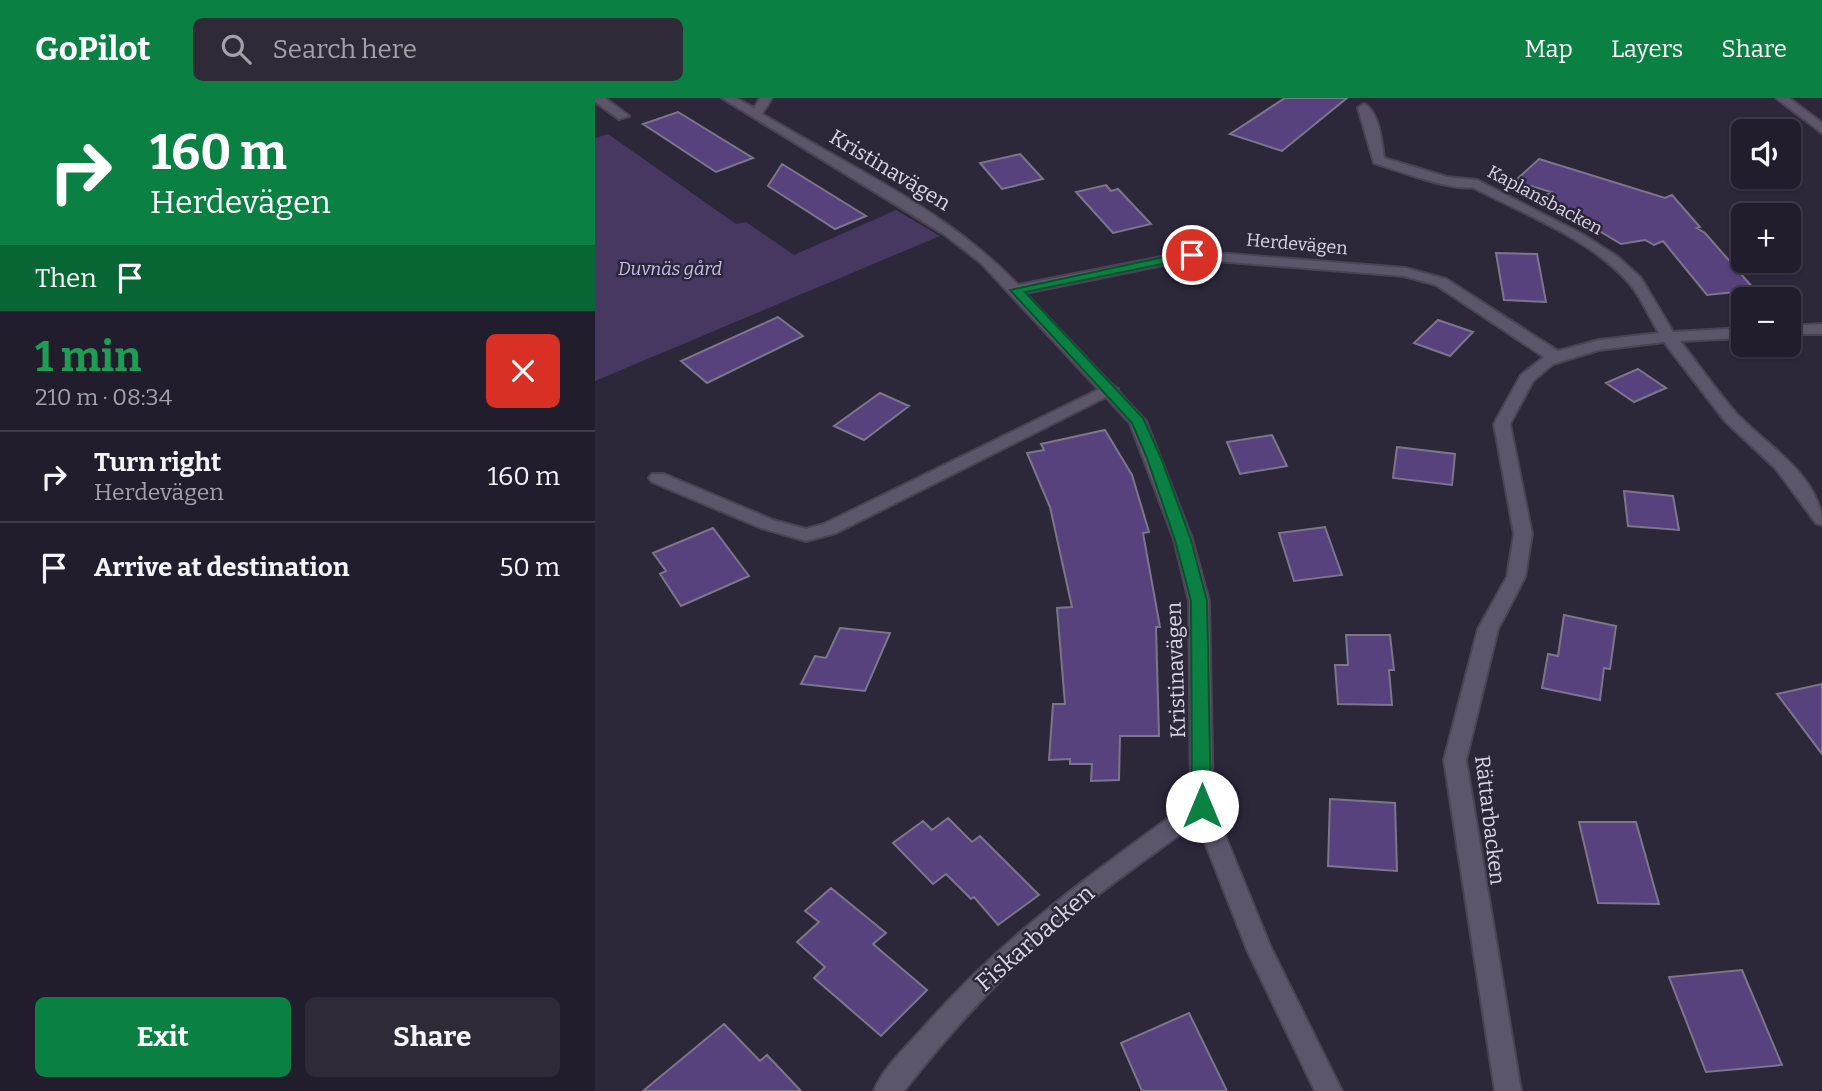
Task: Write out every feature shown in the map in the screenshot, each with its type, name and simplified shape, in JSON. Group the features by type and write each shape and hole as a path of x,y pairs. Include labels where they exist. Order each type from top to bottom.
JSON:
{"street":[{"path":"597,98 623,116"},
{"name":"Kristinavägen","path":"728,98 761,106 950,232 986,260 1139,421 1183,540 1199,601 1202,806 1260,952 1329,1091"},
{"path":"1782,98 1822,129"},
{"name":"Kaplansbacken","path":"1364,108 1374,134 1378,160 1447,181 1477,184 1577,237 1613,260 1636,281 1668,336"},
{"path":"1802,113 1822,114"},
{"name":"Herdevägen","path":"1016,290 1192,255 1405,272 1441,282 1554,356"},
{"path":"1801,329 1822,328"},
{"name":"Rättarbacken","path":"1508,1091 1455,760 1488,629 1516,577 1523,534 1502,424 1531,372 1554,356 1668,336 1731,333"},
{"path":"1668,336 1731,417 1782,466 1822,519"},
{"path":"658,478 767,524 806,535 830,529 1109,389"},
{"name":"Fiskarbacken","path":"887,1091 927,1041 983,980 1052,917 1202,806"}],"green space":[{"name":"Duvnäs gård","path":"608,134 736,224 746,222 794,255 896,210 940,236 595,381 595,138"}],"building":[{"path":"1285,98 1347,98 1282,151 1230,134"},
{"path":"678,112 753,158 716,172 643,124"},
{"path":"1020,154 1043,179 1002,189 980,163"},
{"path":"1539,159 1665,198 1672,195 1700,227 1697,228 1705,233 1731,263 1731,273 1740,273 1752,287 1731,287 1731,292 1707,295 1663,241 1654,245 1645,240 1621,244 1543,197 1551,192 1515,181"},
{"path":"782,164 866,216 835,229 768,186"},
{"path":"1106,185 1111,191 1118,189 1151,224 1113,233 1076,192"},
{"path":"1496,253 1537,254 1546,302 1504,300"},
{"path":"778,317 803,336 707,383 681,361"},
{"path":"1438,320 1473,332 1450,356 1414,343"},
{"path":"1638,369 1666,388 1634,402 1606,383"},
{"path":"880,393 909,406 864,440 834,426"},
{"path":"1105,430 1132,475 1149,532 1143,533 1160,627 1156,627 1159,736 1120,736 1119,780 1091,781 1092,764 1070,764 1070,759 1049,760 1053,704 1065,704 1057,608 1072,607 1050,507 1027,453 1044,450 1041,444"},
{"path":"1272,435 1287,466 1240,474 1227,442"},
{"path":"1397,447 1455,454 1452,485 1393,478"},
{"path":"1624,491 1673,496 1679,530 1628,526"},
{"path":"1325,527 1342,575 1294,581 1279,533"},
{"path":"713,528 749,576 681,606 660,574 666,571 653,553"},
{"path":"1564,615 1616,626 1610,669 1604,668 1600,700 1542,688 1548,654 1558,656"},
{"path":"840,628 890,633 865,691 801,684 815,656 826,658"},
{"path":"1346,635 1390,635 1394,670 1389,670 1392,705 1338,704 1335,665 1348,665"},
{"path":"1822,684 1822,754 1777,694"},
{"path":"1330,799 1395,803 1397,871 1328,866"},
{"path":"948,818 972,842 980,836 1039,895 998,925 974,897 971,899 946,874 933,884 893,843 923,821 932,830"},
{"path":"1579,822 1636,822 1659,904 1598,903"},
{"path":"831,888 886,933 873,944 927,990 881,1036 814,978 825,967 797,942 819,922 805,911"},
{"path":"1742,970 1782,1065 1706,1072 1669,977"},
{"path":"1189,1013 1227,1091 1142,1091 1121,1043"},
{"path":"724,1024 760,1061 767,1055 801,1091 643,1091"}],"route":[{"path":"1192,255 1016,290 1139,421 1154,458 1183,540 1199,601 1202,659 1202,806"}]}
